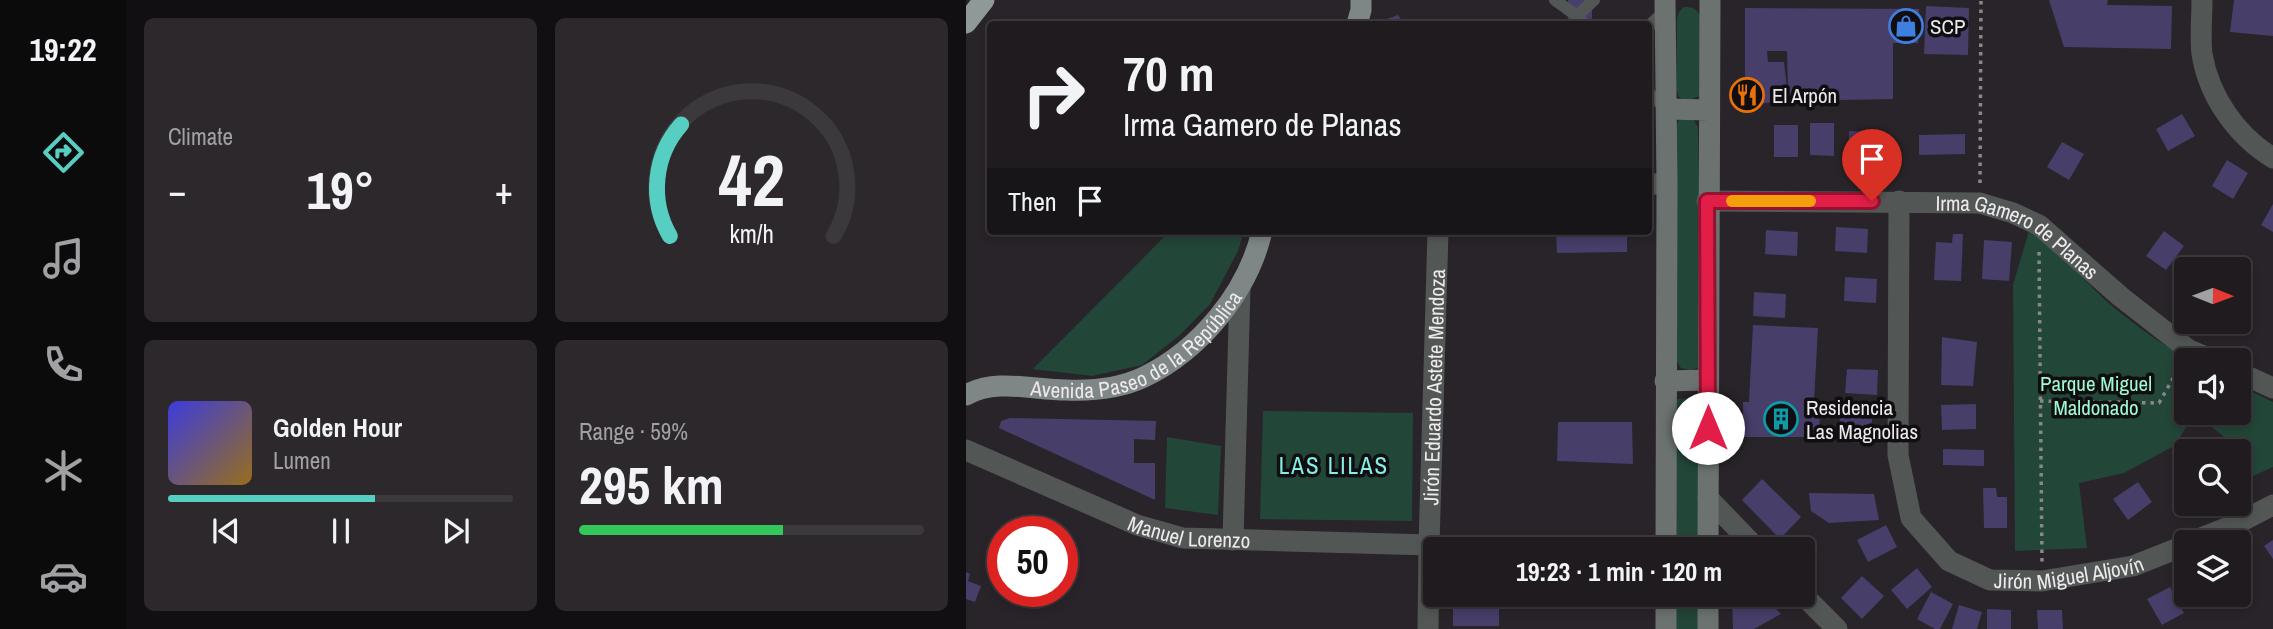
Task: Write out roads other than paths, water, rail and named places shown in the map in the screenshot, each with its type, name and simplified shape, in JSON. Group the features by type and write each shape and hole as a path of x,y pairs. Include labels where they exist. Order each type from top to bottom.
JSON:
{"highway":[{"path":"966,23 984,0"}],"main road":[{"path":"1358,21 1361,0"},
{"path":"1708,537 1707,201 1710,0"},
{"path":"1659,13 1667,109 1658,184 1665,382 1666,537"},
{"path":"1667,109 1709,110"},
{"name":"Avenida Paseo de la República","path":"966,395 1000,386 1100,390 1144,378 1177,356 1211,326 1240,288 1260,235"},
{"path":"1665,382 1708,380"},
{"path":"1666,607 1666,629"},
{"path":"1708,607 1708,629"}],"street":[{"path":"2202,0 2202,53 2210,83 2228,117 2258,149 2273,158"},
{"name":"Irma Gamero de Planas","path":"1707,201 1980,203 2013,213 2039,225 2121,297 2186,348"},
{"name":"Jirón Miguel Aljovín","path":"1899,201 1898,455 1911,519 1949,561 1990,580 2042,581 2133,566 2174,550"},
{"name":"Jirón Eduardo Astete Mendoza","path":"1429,537 1438,235"},
{"path":"1233,540 1240,288"},
{"path":"2251,378 2273,388"},
{"name":"Manuel Lorenzo","path":"966,450 1137,525 1183,538 1423,545"},
{"path":"1708,498 1746,537"},
{"path":"2221,530 2273,505"},
{"name":"Jirón Eduardo Astete Mendoza","path":"1428,607 1428,629"},
{"path":"1815,607 1837,629"}],"lane":[{"path":"1555,0 1581,20 1594,0"},
{"path":"1652,96 1667,109"}],"place":[{"name":"SCP","path":"1906,26"},
{"name":"El Arpón","path":"1747,95"},
{"name":"Residencia Las Magnolias","path":"1781,419"}],"district":[{"name":"LAS LILAS","path":"1334,465"}],"park label":[{"name":"Parque Miguel Maldonado","path":"2096,395"}]}
